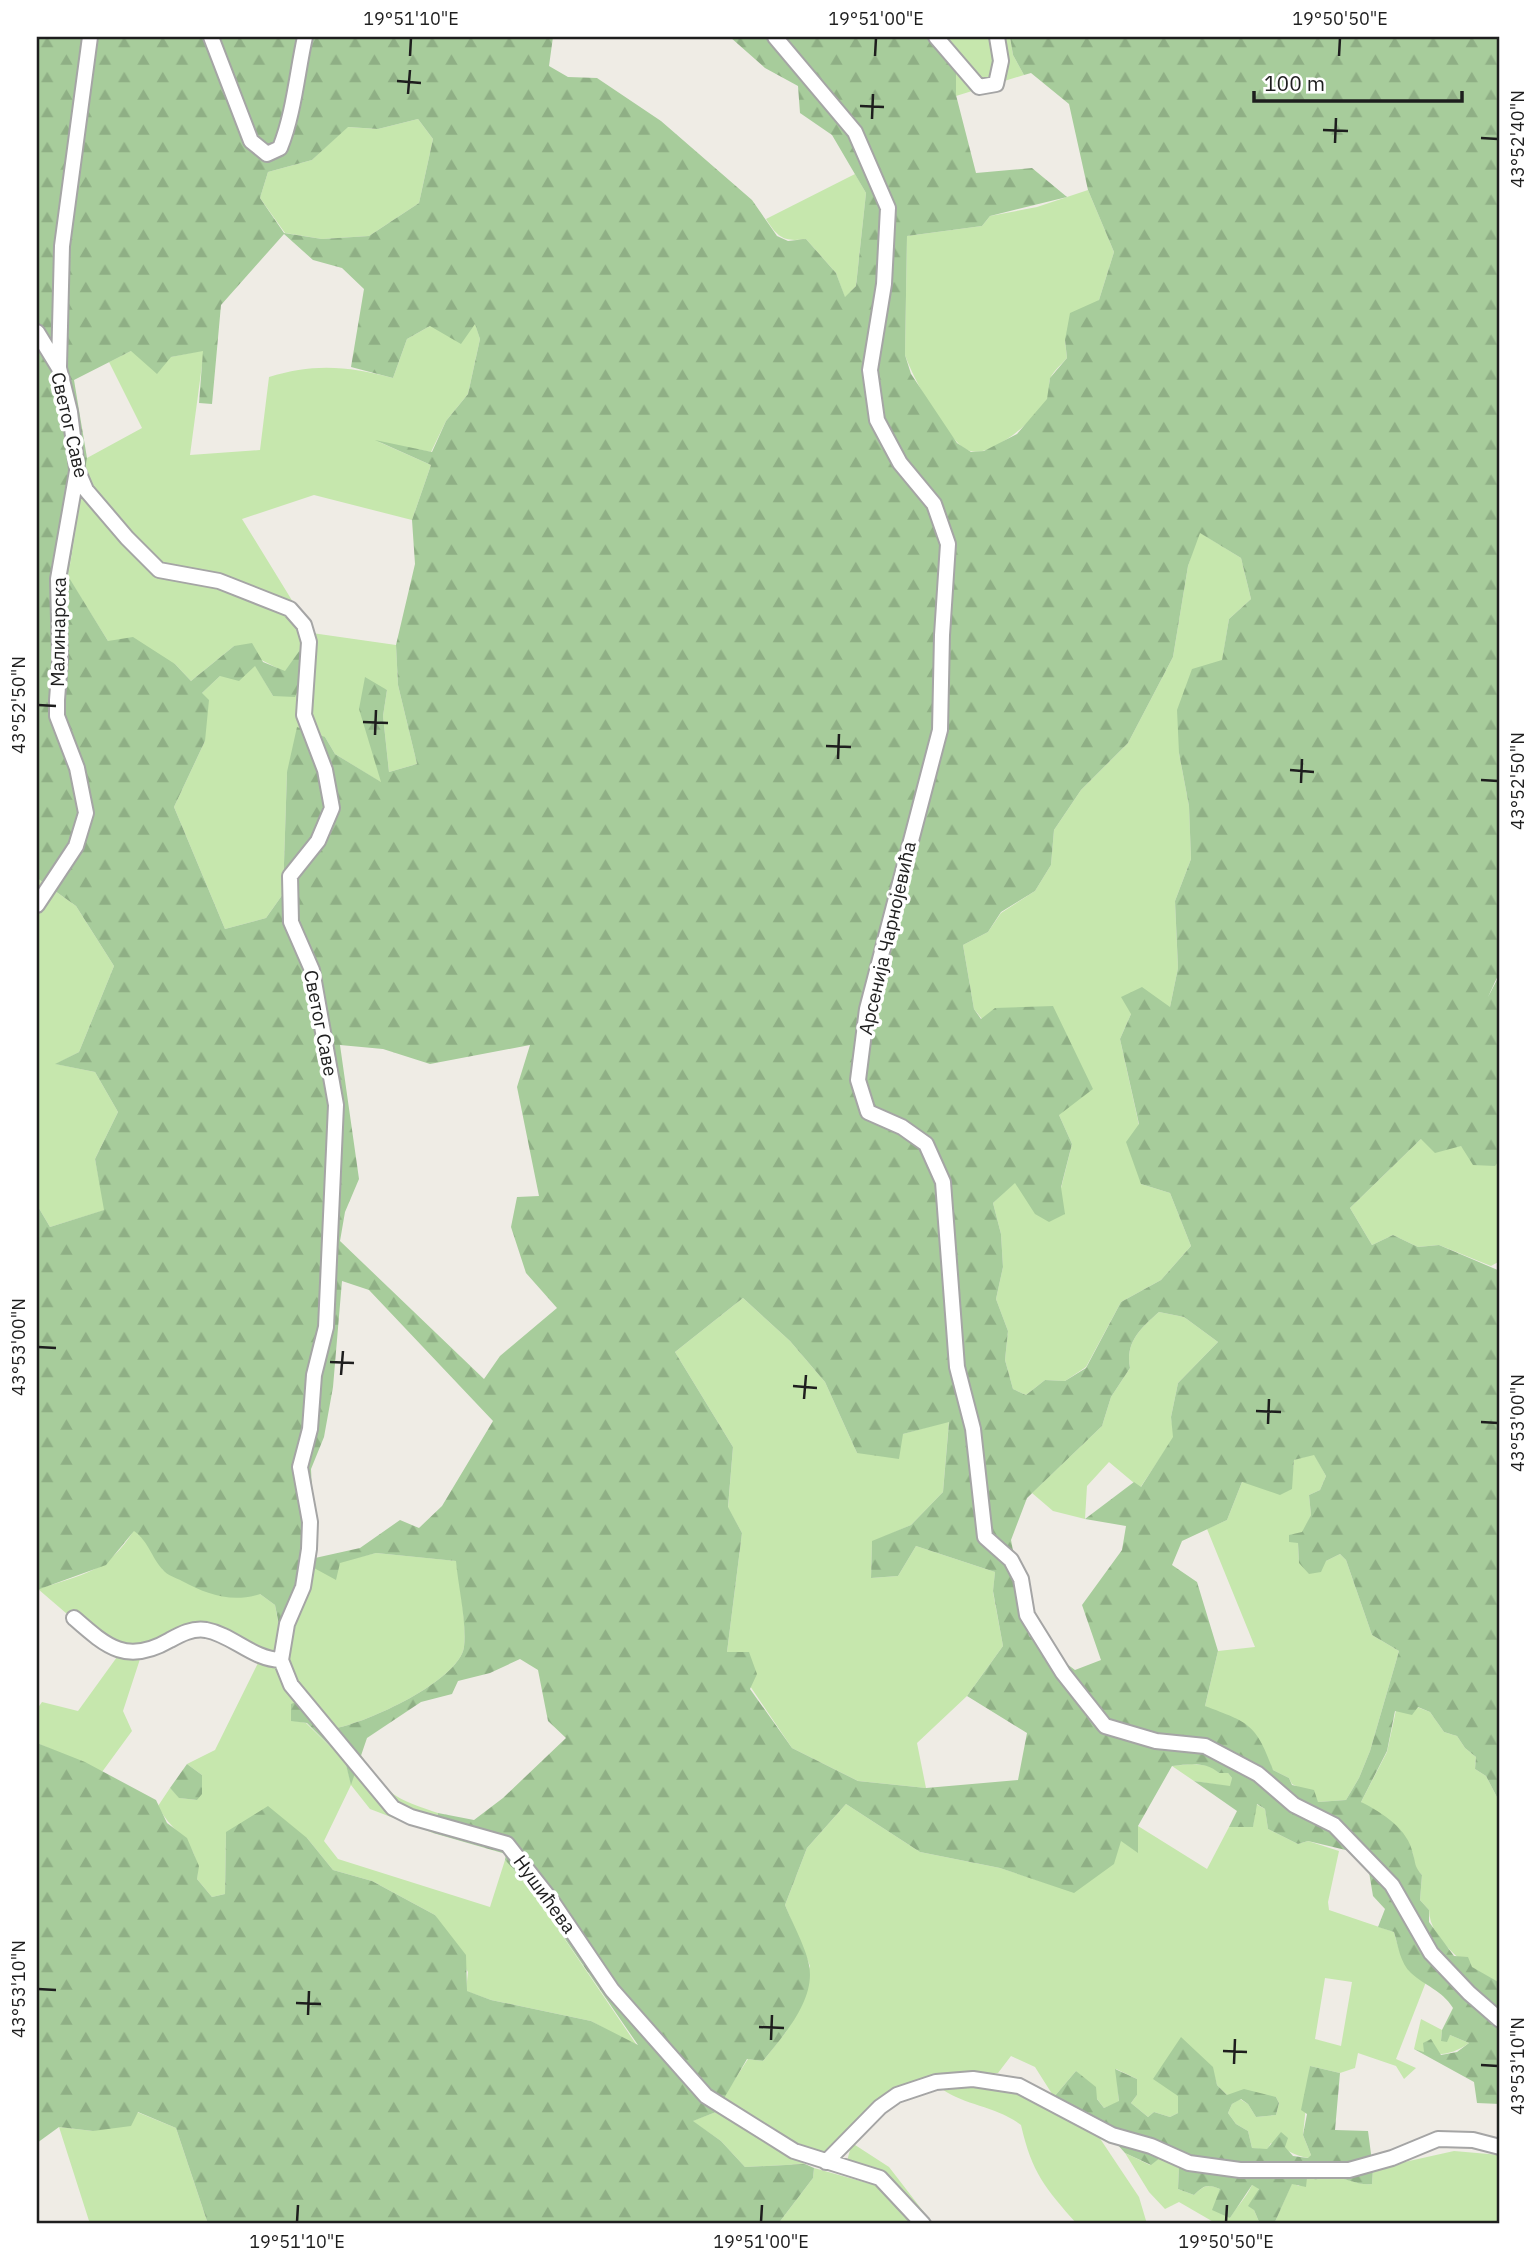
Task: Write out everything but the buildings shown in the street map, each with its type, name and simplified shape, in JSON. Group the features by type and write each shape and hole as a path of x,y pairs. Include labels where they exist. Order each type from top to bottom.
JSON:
{"street":[{"path":"59,369 62,246 90,37"},
{"path":"211,37 251,141 267,154 280,148 288,127 305,37"},
{"name":"Арсенија Чарнојевића","path":"775,37 855,132 888,208 884,284 870,370 877,420 900,463 934,503 948,544 940,730 867,1009 858,1080 868,1112 902,1127 926,1144 943,1182 957,1367 974,1429 985,1537 1011,1560 1021,1579 1027,1615 1063,1673 1105,1726 1156,1741 1205,1746 1258,1774 1294,1805 1334,1825 1392,1885 1431,1953 1469,1993 1500,2020"},
{"path":"936,37 979,87 996,85 1000,74 997,37"},
{"name":"Светог Саве","path":"37,332 59,369 70,412 77,469 86,490 159,570 219,581 280,603 297,615 309,642 304,715 324,770 332,808 318,841 290,876 291,922 312,970 336,1105 326,1326 314,1375 310,1429 300,1467 310,1522 309,1549 303,1587 287,1624 281,1660"},
{"name":"Малинарска","path":"37,905 76,846 86,813 77,768 57,716 60,660 58,579 77,469"},
{"path":"74,1618 104,1644 120,1650 145,1653 183,1633 205,1630 265,1659 281,1660"},
{"name":"Нушићева","path":"281,1660 291,1685 393,1808 411,1817 507,1844 551,1900 612,1990 706,2096 794,2151 880,2178 923,2224"},
{"path":"825,2162 880,2107 897,2095 936,2082 974,2079 1019,2086 1112,2135 1151,2146 1189,2163 1227,2168 1349,2170 1392,2158 1438,2139 1473,2140 1500,2147"}],"green space":[{"path":"37,37 553,37 549,66 568,77 597,78 661,121 752,200 777,236 788,241 806,239 836,273 845,297 856,286 866,193 832,135 800,113 798,86 765,68 730,37 941,37 973,72 956,73 956,95 976,173 1032,168 1067,197 990,216 982,226 907,236 905,355 911,374 957,443 971,452 984,451 1017,434 1047,399 1050,378 1067,358 1065,340 1070,313 1099,300 1114,252 1088,190 1069,104 1031,73 1024,75 1013,55 1010,37 1500,37 1500,971 1488,997 1500,974 1500,1160 1495,1166 1473,1165 1461,1146 1435,1153 1421,1139 1350,1208 1372,1245 1393,1235 1418,1247 1439,1245 1500,1271 1500,1803 1486,1776 1475,1769 1476,1757 1465,1748 1457,1736 1444,1732 1430,1712 1418,1707 1412,1715 1395,1711 1387,1751 1361,1802 1386,1817 1406,1837 1416,1867 1422,1875 1420,1900 1429,1910 1429,1922 1454,1956 1468,1957 1472,1967 1500,1983 1500,2104 1477,2103 1474,2082 1414,2049 1424,2052 1423,2043 1431,2039 1441,2055 1457,2052 1469,2043 1450,2035 1447,2042 1441,2041 1442,2030 1453,2008 1439,1992 1407,1969 1394,1932 1378,1927 1385,1909 1373,1896 1369,1872 1354,1852 1308,1841 1298,1844 1268,1829 1265,1809 1257,1804 1253,1827 1229,1827 1237,1811 1194,1781 1230,1786 1232,1778 1228,1773 1219,1773 1203,1765 1191,1764 1172,1766 1138,1826 1138,1853 1121,1841 1114,1864 1074,1893 1000,1868 920,1852 846,1804 807,1848 785,1905 809,1965 808,1991 803,2004 763,2061 747,2059 716,2112 693,2121 721,2141 745,2167 805,2164 814,2168 813,2178 778,2224 208,2224 176,2128 138,2112 131,2126 93,2131 59,2127 37,2143 37,1743 85,1762 156,1800 167,1823 187,1838 199,1866 197,1879 212,1897 225,1894 226,1832 268,1806 307,1838 333,1870 372,1881 435,1915 466,1955 467,1991 491,2000 591,2021 638,2045 530,1888 505,1860 506,1854 433,1833 438,1813 474,1820 503,1798 566,1738 548,1721 538,1670 520,1659 490,1673 458,1681 452,1694 421,1702 367,1738 351,1785 345,1761 307,1723 291,1721 291,1704 311,1696 336,1728 350,1724 409,1698 446,1673 458,1660 465,1637 456,1561 376,1553 340,1563 336,1580 314,1568 285,1655 275,1605 260,1594 240,1598 220,1596 172,1576 163,1570 134,1531 106,1565 37,1590 37,1205 50,1227 104,1210 95,1159 118,1112 95,1072 55,1064 79,1052 114,966 76,906 37,878","holes":["418,119 433,139 419,203 369,236 322,239 284,233 260,198 268,172 312,160 348,127 378,129","284,234 313,260 342,268 364,289 351,367 393,378 407,339 430,326 461,344 475,324 480,339 468,394 446,421 432,452 375,440 431,465 412,520 415,564 396,645 398,685 417,764 389,772 383,716 387,690 365,677 359,709 381,782 335,754 325,737 297,727 287,772 283,894 266,918 225,929 174,807 205,741 209,700 202,693 220,676 239,681 255,666 273,696 295,697 317,648 312,633 285,671 263,662 252,643 234,646 191,681 175,664 133,637 108,641 68,576 87,458 74,380 131,351 157,374 171,357 203,351 199,403 212,404 221,305","1200,533 1241,558 1251,599 1229,619 1222,660 1192,669 1177,710 1179,753 1189,806 1191,859 1175,901 1178,968 1170,1007 1142,987 1121,997 1131,1014 1120,1039 1139,1124 1126,1142 1141,1184 1170,1193 1191,1246 1161,1280 1121,1302 1086,1368 1065,1381 1045,1380 1026,1395 1013,1389 1005,1360 1008,1331 996,1299 1003,1267 1001,1234 993,1203 1015,1183 1035,1214 1049,1222 1065,1214 1061,1187 1072,1144 1059,1115 1093,1089 1053,1006 995,1008 981,1019 974,1009 963,945 988,932 1001,912 1035,891 1051,865 1054,830 1081,790 1128,743 1173,657 1188,566","340,1045 383,1049 430,1064 530,1045 517,1087 539,1196 517,1197 511,1227 526,1273 557,1308 500,1356 484,1379 340,1241 345,1212 359,1179","342,1281 369,1290 493,1421 442,1506 419,1528 400,1520 360,1548 315,1558 311,1469 324,1437 333,1387","743,1298 790,1341 825,1382 857,1453 899,1459 903,1434 949,1422 943,1492 911,1525 872,1541 871,1578 898,1576 916,1546 995,1572 993,1591 1003,1646 967,1696 1027,1733 1018,1780 926,1788 858,1781 792,1748 750,1689 757,1674 749,1652 727,1652 742,1533 728,1507 733,1447 675,1352","1159,1312 1184,1317 1218,1342 1178,1383 1171,1417 1173,1437 1141,1487 1134,1482 1085,1519 1126,1526 1122,1550 1082,1605 1101,1660 1075,1670 1029,1636 1011,1540 1027,1498 1102,1426 1111,1397 1130,1368 1132,1343","1314,1455 1326,1476 1320,1490 1309,1495 1311,1515 1302,1532 1289,1535 1289,1542 1298,1543 1299,1563 1309,1574 1321,1572 1326,1561 1340,1554 1346,1560 1372,1635 1399,1651 1370,1751 1346,1800 1318,1802 1314,1790 1292,1785 1289,1778 1273,1770 1262,1743 1250,1727 1205,1706 1218,1651 1197,1582 1172,1565 1182,1541 1227,1520 1242,1482 1280,1495 1292,1489 1294,1460"]},
{"path":"941,37 1010,37 1013,55 1024,75 956,96 955,72 971,72"},
{"path":"418,119 433,139 419,203 369,236 322,239 285,233 260,198 268,172 312,160 347,127 378,129"},
{"path":"855,174 866,193 856,286 845,298 836,273 806,239 792,240 782,237 766,219"},
{"path":"1088,190 1114,252 1099,300 1065,340 1067,358 1051,376 1048,397 1042,408 1001,443 979,452 970,451 961,446 942,423 923,393 905,355 907,236 982,226 990,216 1037,207"},
{"path":"475,323 480,339 468,394 446,421 431,452 379,442 431,465 412,520 314,495 242,519 312,633 396,645 398,685 417,764 389,772 383,716 387,690 364,683 382,783 335,754 325,737 287,772 283,894 266,918 225,929 174,807 205,741 202,693 220,676 255,665 273,696 311,634 285,672 234,646 191,681 175,664 108,641 68,577 87,458 142,428 109,362 131,351 171,357 204,350 190,455 260,450 269,377 301,370 331,368 393,378 407,339 430,326"},
{"path":"1199,532 1241,558 1251,599 1229,619 1222,661 1179,753 1189,806 1191,859 1175,901 1178,968 1170,1007 1131,1014 1120,1039 1139,1125 1141,1184 1170,1193 1191,1246 1161,1280 1121,1302 1086,1367 1065,1381 1045,1380 1026,1395 1013,1389 1005,1360 1008,1331 996,1299 1003,1267 1001,1234 993,1203 1015,1182 1061,1188 1072,1144 1059,1115 974,1009 963,945 988,932 1001,913 1035,891 1051,865 1054,830 1081,790 1128,743 1173,657 1188,566"},
{"path":"37,878 76,906 114,966 79,1052 56,1064 95,1072 118,1112 95,1159 105,1210 50,1227 37,1205"},
{"path":"1421,1139 1461,1146 1494,1166 1500,1160 1500,1261 1491,1266 1439,1245 1418,1247 1393,1235 1372,1245 1350,1208"},
{"path":"743,1298 790,1341 825,1382 857,1453 903,1434 949,1421 943,1492 911,1525 872,1542 871,1578 898,1576 916,1546 995,1572 993,1592 1003,1646 967,1696 917,1743 926,1788 858,1781 792,1748 727,1652 742,1533 728,1508 733,1447 675,1352"},
{"path":"1159,1312 1184,1317 1218,1342 1178,1383 1171,1417 1174,1437 1140,1488 1109,1462 1087,1486 1085,1519 1053,1511 1032,1493 1102,1426 1111,1397 1130,1368 1132,1343"},
{"path":"1314,1454 1326,1476 1320,1490 1309,1495 1311,1515 1298,1543 1299,1563 1326,1561 1340,1554 1346,1560 1372,1635 1399,1651 1370,1751 1359,1778 1346,1800 1318,1802 1306,1791 1292,1784 1289,1778 1273,1770 1205,1706 1218,1651 1255,1647 1207,1529 1227,1520 1242,1482 1291,1489 1294,1460"},
{"path":"134,1530 146,1539 163,1570 260,1594 275,1605 284,1653 314,1568 376,1553 457,1561 465,1637 458,1660 446,1673 388,1709 336,1728 311,1696 291,1705 291,1720 306,1723 345,1761 351,1783 361,1755 377,1779 392,1793 438,1813 433,1833 370,1809 351,1785 324,1841 338,1859 490,1907 505,1860 530,1888 638,2047 591,2021 491,2000 466,1991 468,1972 435,1915 372,1881 333,1870 307,1838 226,1832 225,1894 212,1897 197,1879 195,1856 190,1847 158,1806 170,1788 180,1798 197,1800 202,1775 187,1764 215,1750 259,1661 211,1639 200,1637 176,1642 140,1659 123,1711 132,1731 102,1772 37,1743 37,1709 42,1702 78,1711 117,1657 38,1589 93,1570 114,1555"},
{"path":"1417,1707 1430,1712 1444,1732 1457,1736 1465,1748 1476,1757 1475,1769 1486,1776 1500,1803 1500,1983 1466,1964 1436,1933 1429,1910 1420,1900 1422,1875 1414,1866 1413,1853 1361,1802 1387,1752 1396,1710"},
{"path":"187,1764 202,1775 202,1794 197,1800 179,1798 170,1788"},
{"path":"1172,1766 1212,1766 1219,1773 1228,1773 1232,1778 1231,1787 1194,1781"},
{"path":"846,1804 920,1852 1000,1868 1074,1892 1121,1840 1138,1852 1138,1826 1207,1869 1229,1827 1253,1826 1256,1804 1265,1809 1268,1829 1298,1844 1308,1841 1339,1851 1328,1902 1329,1910 1394,1932 1404,1961 1426,1982 1396,2059 1416,2068 1404,2079 1396,2066 1358,2053 1355,2068 1340,2073 1310,2066 1303,2135 1311,2155 1309,2158 1298,2156 1271,2143 1267,2150 1252,2148 1248,2131 1236,2124 1228,2113 1232,2104 1240,2099 1248,2104 1256,2117 1276,2115 1279,2103 1276,2097 1227,2095 1217,2085 1212,2067 1178,2096 1178,2113 1170,2117 1154,2112 1148,2117 1131,2103 1137,2095 1137,2079 1116,2069 1119,2102 1104,2108 1076,2071 1054,2097 1035,2067 1011,2056 998,2073 967,2075 920,2084 891,2095 869,2108 855,2121 824,2158 722,2099 748,2059 763,2061 786,2032 810,1966 785,1905 807,1848","holes":["1325,1978 1352,1982 1341,2046 1315,2039"]},
{"path":"1421,2019 1442,2030 1441,2041 1450,2035 1469,2043 1456,2051 1443,2054 1414,2049"},
{"path":"1181,2037 1213,2067 1217,2085 1227,2095 1244,2089 1276,2097 1279,2103 1276,2115 1256,2117 1248,2104 1241,2099 1232,2104 1228,2113 1236,2124 1248,2131 1252,2148 1267,2149 1281,2132 1288,2138 1285,2147 1293,2156 1308,2158 1311,2155 1303,2135 1307,2114 1301,2110 1310,2066 1340,2073 1335,2130 1368,2131 1373,2169 1372,2184 1333,2178 1307,2178 1306,2187 1292,2184 1274,2224 1260,2224 1254,2210 1248,2206 1259,2189 1252,2185 1230,2218 1212,2210 1220,2189 1205,2186 1194,2195 1178,2189 1179,2167 1160,2158 1151,2165 1125,2153 1117,2144 1054,2097 1076,2071 1096,2087 1097,2099 1104,2108 1119,2101 1115,2069 1137,2079 1137,2095 1131,2103 1148,2117 1154,2112 1170,2117 1178,2113 1178,2096 1153,2079"},
{"path":"942,2089 1001,2089 1022,2095 1097,2134 1139,2197 1147,2224 1077,2224 1041,2179 1030,2156 1021,2125"},
{"path":"137,2112 176,2128 208,2224 90,2224 59,2127 93,2131"},
{"path":"716,2112 805,2164 745,2167 721,2141 692,2121"},
{"path":"852,2143 889,2167 933,2224 778,2224 813,2178 814,2168 871,2184 847,2161"},
{"path":"1454,2151 1500,2155 1500,2224 1274,2224 1292,2183 1299,2186 1307,2177 1341,2178 1372,2184 1373,2169"},
{"path":"1125,2153 1150,2165 1160,2158 1179,2168 1178,2189 1194,2195 1206,2186 1220,2189 1230,2218 1252,2185 1259,2188 1254,2210 1260,2224 1217,2224 1179,2202 1165,2209 1149,2192"}]}
